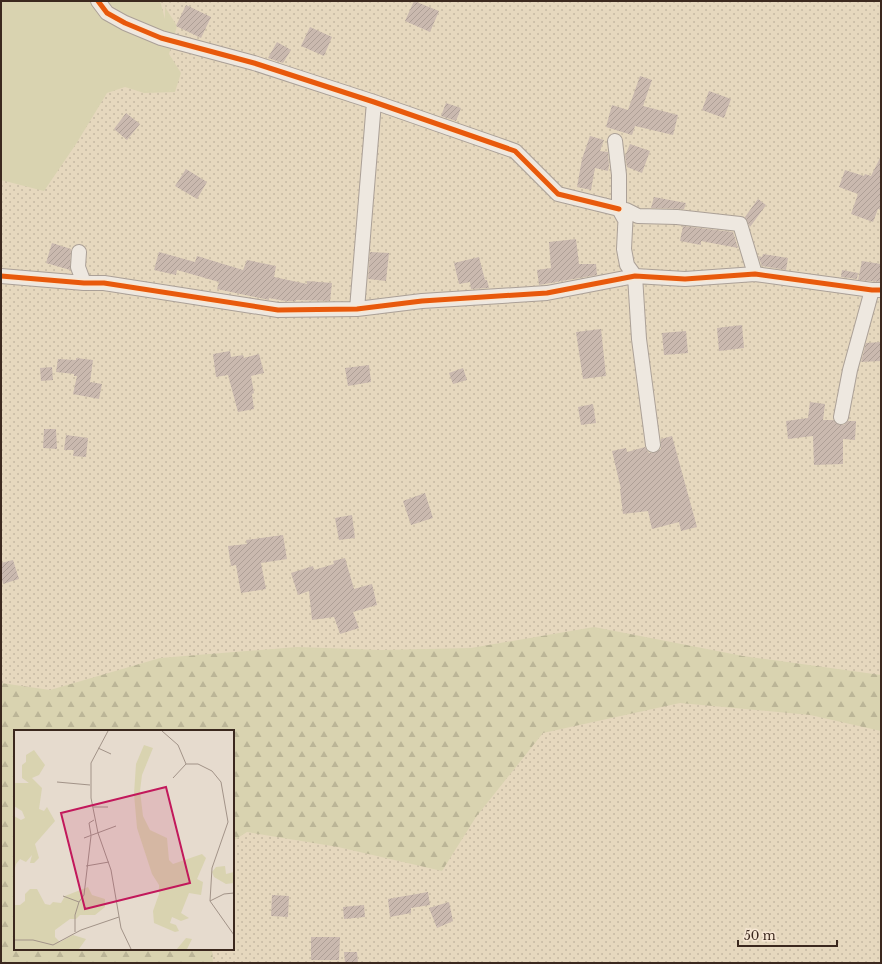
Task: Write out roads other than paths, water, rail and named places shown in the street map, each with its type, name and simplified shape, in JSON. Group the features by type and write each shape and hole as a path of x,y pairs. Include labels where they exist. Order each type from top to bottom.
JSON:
{"street":[{"path":"98,1 107,12 113,16 161,38 254,63 374,102 515,151 558,194 622,209 638,216 740,224 755,274"},
{"path":"357,309 374,102"},
{"path":"615,141 622,209 624,249 628,265 635,276 639,339 653,445"},
{"path":"80,252 78,268 84,283"},
{"path":"1,276 84,283 104,283 209,298 278,310 357,309 422,301 546,293 635,276 685,279 755,274 876,290 850,370 841,417"}]}
